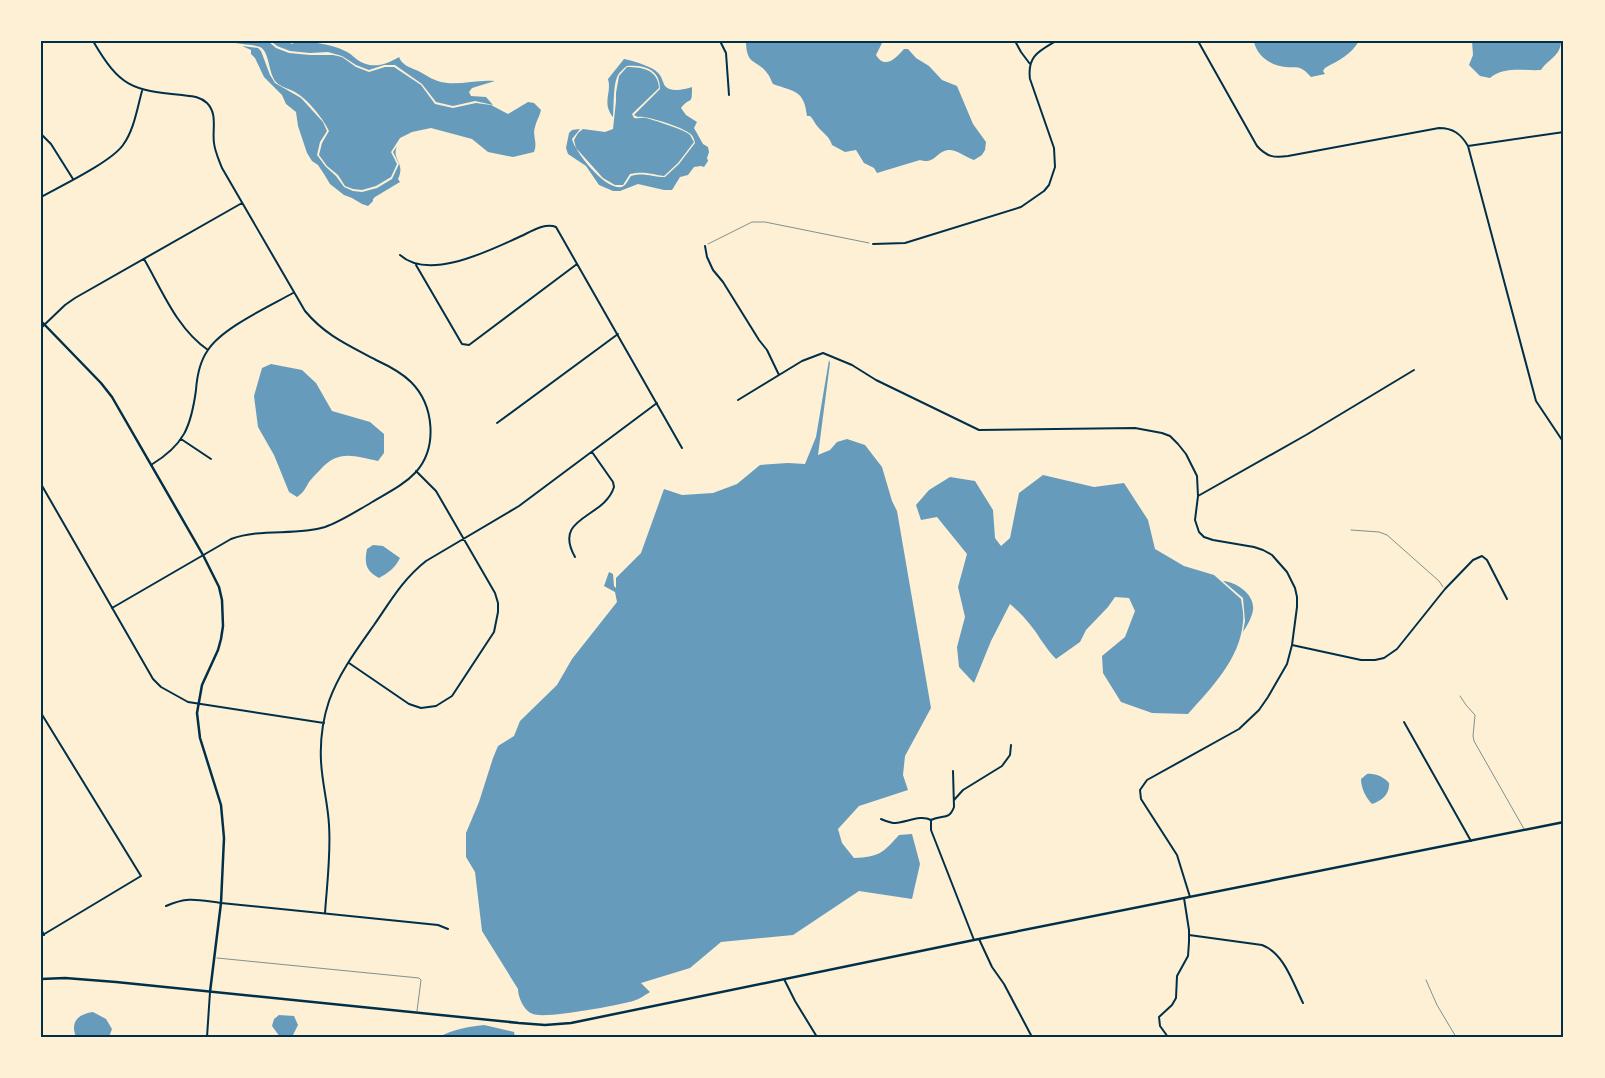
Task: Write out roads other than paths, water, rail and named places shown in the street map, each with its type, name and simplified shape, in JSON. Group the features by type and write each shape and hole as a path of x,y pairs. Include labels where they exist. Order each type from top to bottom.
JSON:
{"main road":[{"path":"41,321 101,383 112,397 203,555 219,587 222,600 223,626 218,650 202,685 198,704 200,738 217,789 224,825 220,903 210,992"},
{"path":"41,979 65,978 528,1024 571,1023 1564,822"}],"street":[{"path":"94,41 105,61 114,73 124,81 143,90 191,96 200,98 207,103 214,116 213,136 217,158 305,311 316,324 339,340 409,380 422,395 428,409 431,436 423,462 407,480 337,522 325,527 245,534 231,539 112,608"},
{"path":"720,41 726,53 729,95"},
{"path":"1015,41 1030,64"},
{"path":"1047,41 1050,45"},
{"path":"873,244 905,243 1021,207 1044,191 1055,167 1054,148 1030,80 1029,71 1034,56 1040,50 1056,41"},
{"path":"1198,41 1257,146 1272,157 1306,153 1439,128 1456,131 1463,137 1468,146 1536,401 1564,443"},
{"path":"41,197 118,152 129,135 143,90"},
{"path":"1468,146 1564,132"},
{"path":"41,134 55,150 73,179"},
{"path":"41,328 75,298 242,203"},
{"path":"400,256 416,264 432,266 456,262 477,256 539,228 551,225 556,228 658,403 682,448"},
{"path":"705,246 707,257 713,270 723,282 767,350 779,375"},
{"path":"144,259 178,320 187,332 208,350"},
{"path":"416,264 462,344 469,345 577,264"},
{"path":"151,465 164,457 178,444 192,418 198,372 208,350 217,339 230,329 294,293"},
{"path":"497,423 618,334"},
{"path":"738,400 807,358 823,352 851,364 876,380 979,430 1135,428 1162,433 1170,436 1178,444 1186,454 1197,476 1196,520 1199,532 1213,540 1254,547 1272,555 1287,572 1297,597 1292,644 1287,664 1280,679 1259,710 1225,738 1147,780 1140,790 1141,799 1177,855 1190,897"},
{"path":"1198,496 1306,436 1414,370"},
{"path":"325,913 330,839 321,761 324,722 329,701 348,662 412,572 426,561 519,506 658,403"},
{"path":"181,438 212,460"},
{"path":"575,557 570,548 568,536 571,529 574,524 598,509 607,500 614,487 613,482 592,452"},
{"path":"348,662 409,704 421,708 429,708 452,696 494,632 498,612 495,593 436,491 416,471"},
{"path":"41,484 153,679 161,688 188,702 324,722"},
{"path":"1292,644 1361,660 1384,658 1397,649 1445,589 1473,560 1482,556 1487,560 1507,598"},
{"path":"41,713 141,876 43,935 41,929"},
{"path":"1404,722 1472,841"},
{"path":"954,800 963,790 1002,766 1010,755 1011,745"},
{"path":"881,819 894,823 918,818 931,820 950,815 954,807 954,771"},
{"path":"931,820 931,830 974,940"},
{"path":"1168,1037 1160,1026 1159,1017 1172,1005 1176,998 1177,976 1188,956 1189,935 1184,898"},
{"path":"166,906 185,899 438,925 448,929"},
{"path":"1189,935 1262,945 1272,949 1289,974 1303,1003"},
{"path":"979,939 992,967 1004,984 1032,1037"},
{"path":"784,979 817,1037"},
{"path":"207,1037 210,992"}],"lane":[{"path":"1351,530 1379,532 1387,535 1439,581 1445,589"},
{"path":"1460,696 1475,715 1474,741 1525,830"},
{"path":"215,958 419,978 421,980 417,1013"}],"water":[{"path":"229,41 268,41 276,48 289,53 333,55 342,57 356,67 369,72 385,67 394,67 421,85 435,104 453,108 476,103 491,105 508,114 528,102 534,103 541,110 534,130 534,152 513,157 488,152 472,139 431,128 412,132 400,138 391,152 397,164 391,177 376,186 362,190 353,189 345,186 338,175 327,166 319,155 322,143 329,131 314,108 298,94 276,82 273,78 266,53 260,47"},
{"path":"271,41 283,41 293,44 294,41 300,41 327,45 347,52 361,62 371,65 385,64 399,57 406,65 441,82 495,81 472,88 469,92 471,96 486,97 493,105 475,101 453,106 436,102 422,84 395,65 384,65 369,70 356,65 342,56 328,52 290,51 277,46"},
{"path":"746,41 883,41 876,55 883,62 894,59 904,49 908,49 916,58 929,66 942,80 957,86 973,124 986,142 985,150 982,155 974,160 950,150 942,152 929,161 920,160 877,173 874,168 864,163 856,150 845,152 832,145 828,137 811,117 807,116 806,107 801,97 793,91 773,84 763,69 750,58 746,49"},
{"path":"1254,41 1359,41 1348,54 1325,68 1323,71 1325,74 1311,77 1300,68 1275,65 1270,62 1261,56"},
{"path":"1472,41 1561,41 1557,54 1541,70 1508,70 1490,78 1480,76 1469,65 1473,55"},
{"path":"242,46 258,48 275,83 301,98 323,122 327,131 320,142 317,155 344,187 362,192 377,188 392,179 399,164 393,152 397,146 396,155 400,165 398,179 400,182 375,197 368,206 344,195 330,184 318,165 312,161 307,153 298,126 296,112 286,104 282,95 264,77 255,58 251,54 251,50"},
{"path":"624,59 655,70 667,88 678,90 692,87 691,99 681,108 686,115 697,122 694,128 703,144 708,147 708,161 704,167 694,167 688,175 680,177 672,190 638,184 620,191 613,191 599,185 586,166 568,154 566,148 569,133 572,130 580,129 572,139 585,161 607,183 621,187 626,184 631,176 665,177 679,164 695,143 691,135 679,128 634,115 660,89 659,82 654,73 639,66 627,66 618,75 615,84 612,116 607,101 608,79"},
{"path":"627,67 644,69 653,73 659,88 632,114 634,118 646,118 676,128 690,135 694,142 678,163 664,176 635,173 630,174 623,185 615,185 603,178 576,148 574,140 583,129 605,132 613,129 619,76"},
{"path":"829,360 818,455 830,450 837,442 847,439 865,445 882,467 892,501 897,511 931,708 905,756 903,775 908,790 859,806 838,829 842,843 854,858 869,857 880,853 899,835 912,834 920,864 912,899 859,891 793,935 721,942 690,968 641,983 650,992 634,1001 551,1015 533,1014 522,1003 518,989 482,931 475,872 466,857 466,833 498,746 514,736 520,721 557,685 572,659 617,602 615,592 604,586 609,572 613,574 614,586 616,588 616,578 641,553 664,489 682,495 713,493 737,484 760,465 805,464 816,437"},
{"path":"271,364 302,370 316,383 332,411 370,422 384,434 384,453 378,461 354,456 333,459 309,482 303,492 297,497 289,492 274,455 258,427 254,396 262,368"},
{"path":"1043,475 1094,487 1124,483 1148,520 1155,549 1184,566 1214,575 1241,599 1243,622 1237,648 1223,672 1188,714 1152,713 1121,702 1103,673 1102,656 1125,637 1135,611 1129,598 1115,597 1086,630 1080,642 1056,659 1027,621 1010,604 991,641 974,683 959,667 957,647 965,617 958,587 967,554 937,517 921,520 916,505 929,490 950,477 975,481 993,510 995,538 1001,546 1010,538 1019,493"},
{"path":"373,545 383,546 400,558 391,570 379,578 371,573 366,563 367,549"},
{"path":"1223,581 1239,586 1248,594 1253,604 1252,613 1243,632 1245,621 1243,598"},
{"path":"1367,774 1379,776 1389,783 1385,796 1372,804 1364,793 1361,782 1361,779"},
{"path":"93,1012 106,1019 112,1029 109,1037 76,1037 74,1027 79,1017"},
{"path":"279,1015 294,1016 298,1025 292,1037 280,1037 272,1026 274,1019"},
{"path":"484,1025 514,1032 515,1037 439,1037 456,1030"}]}
